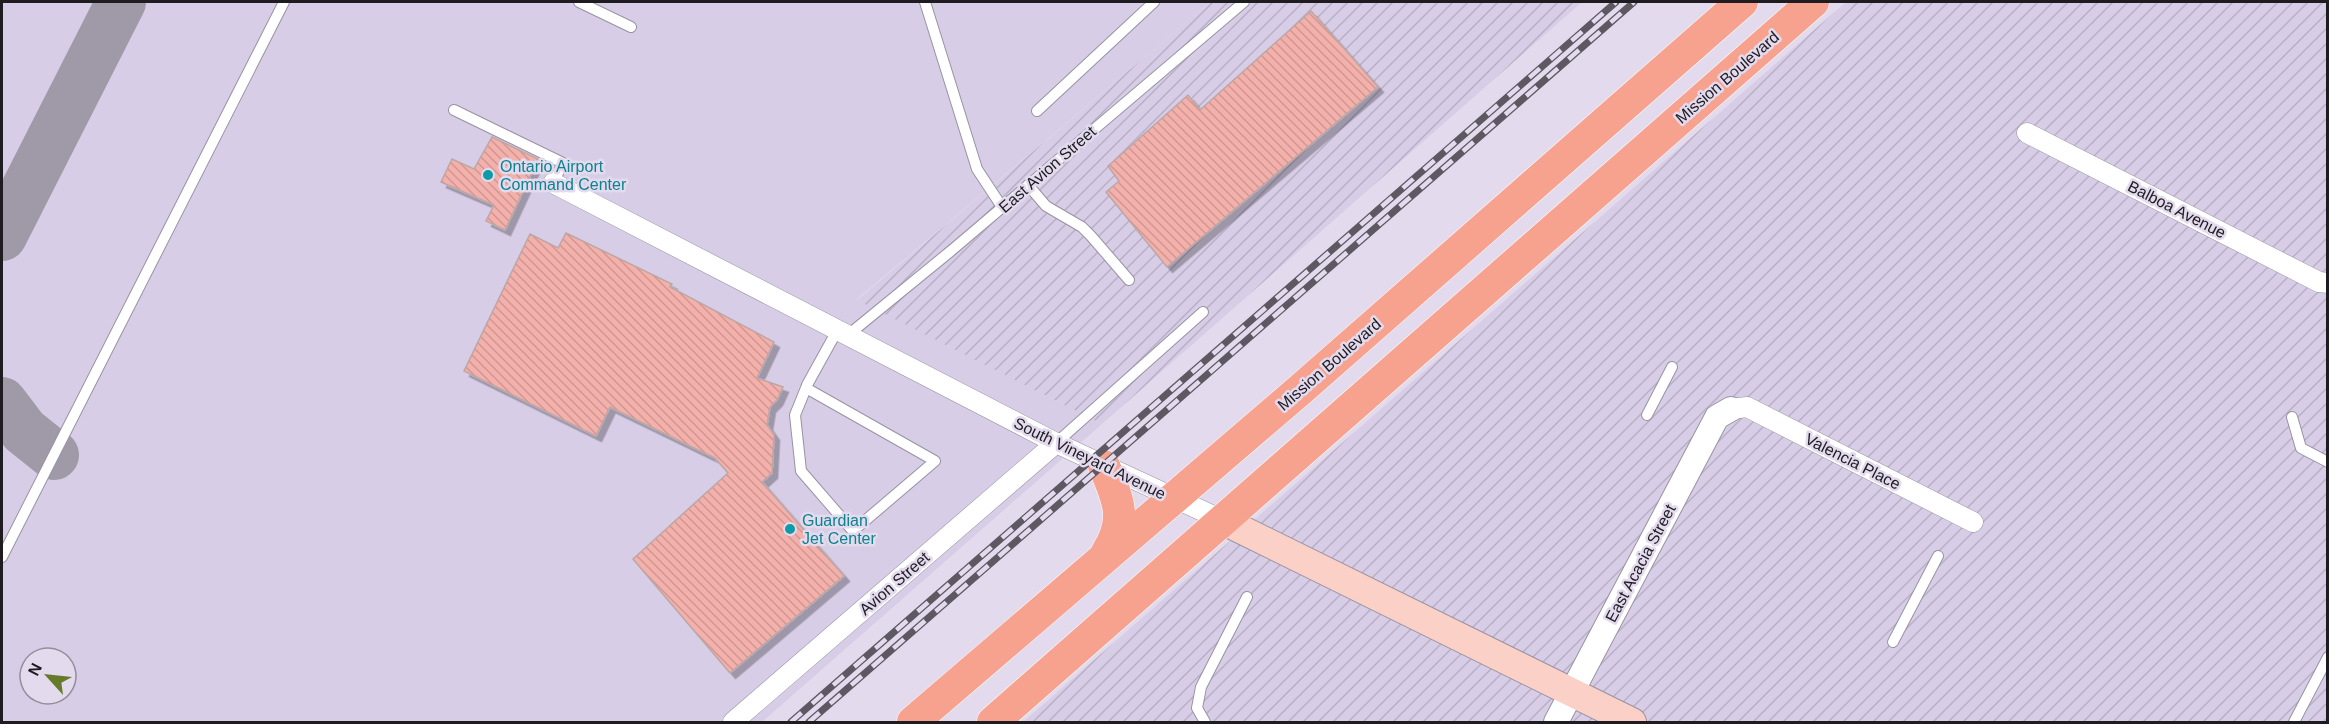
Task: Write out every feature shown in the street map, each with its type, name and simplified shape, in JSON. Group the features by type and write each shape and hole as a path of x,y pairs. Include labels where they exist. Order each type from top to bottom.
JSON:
{"main road":[{"name":"Mission Boulevard","path":"913,723 1171,498 1301,389 1742,2"},
{"name":"Mission Boulevard","path":"993,723 1813,2"},
{"path":"1104,466 1115,494 1120,525 1105,555"},
{"name":"South Vineyard Avenue","path":"1222,520 1632,723"}],"street":[{"name":"Balboa Avenue","path":"2027,133 2319,282 2328,283"},
{"name":"South Vineyard Avenue","path":"554,183 1056,443 1222,520"},
{"name":"Valencia Place","path":"1731,409 1747,407 1973,522"},
{"name":"East Acacia Street","path":"1556,723 1717,417 1731,409"},
{"name":"Avion Street","path":"733,723 1056,443"}],"lane":[{"path":"2,557 284,2"},
{"path":"579,2 631,27"},
{"path":"925,2 977,169 1002,207"},
{"path":"1037,111 1154,2"},
{"name":"East Avion Street","path":"843,332 1002,207 1244,2"},
{"path":"454,110 563,163 554,183"},
{"path":"1028,185 1046,206 1082,227 1129,280"},
{"path":"1056,443 1203,312"},
{"path":"806,388 935,461 853,531 801,471 795,415 806,388 843,332"},
{"path":"1647,415 1672,367"},
{"path":"2292,417 2301,448 2328,462"},
{"path":"1893,642 1938,556"},
{"path":"1205,723 1197,708 1201,687 1247,597"},
{"path":"2294,723 2328,657"}],"shaded area":[{"path":"2,2 1210,2 857,299 1102,424 762,722 2,722"},
{"path":"1210,2 1582,2 1102,424 857,300"},
{"path":"1846,2 2327,2 2327,722 1023,722"}],"building":[{"path":"1311,11 1378,87 1167,267 1106,192 1119,181 1108,166 1188,95 1200,110"},
{"name":"Ontario Airport Command Center","path":"492,137 538,159 505,230 486,221 494,205 441,182 452,159 474,169"},
{"path":"566,233 672,284 670,287 774,342 757,378 783,387 777,400 770,407 767,425 774,435 772,473 762,482 844,576 730,673 633,559 728,473 715,458 610,407 596,436 464,371 530,234 558,248"}],"taxiway":[{"path":"2,236 121,2"},
{"path":"2,402 24,431 54,455"}],"railway":[{"path":"791,722 1616,2"},
{"path":"809,722 1634,2"}],"place":[{"name":"Ontario Airport Command Center","path":"488,175"},
{"name":"Guardian Jet Center","path":"790,529"}]}
